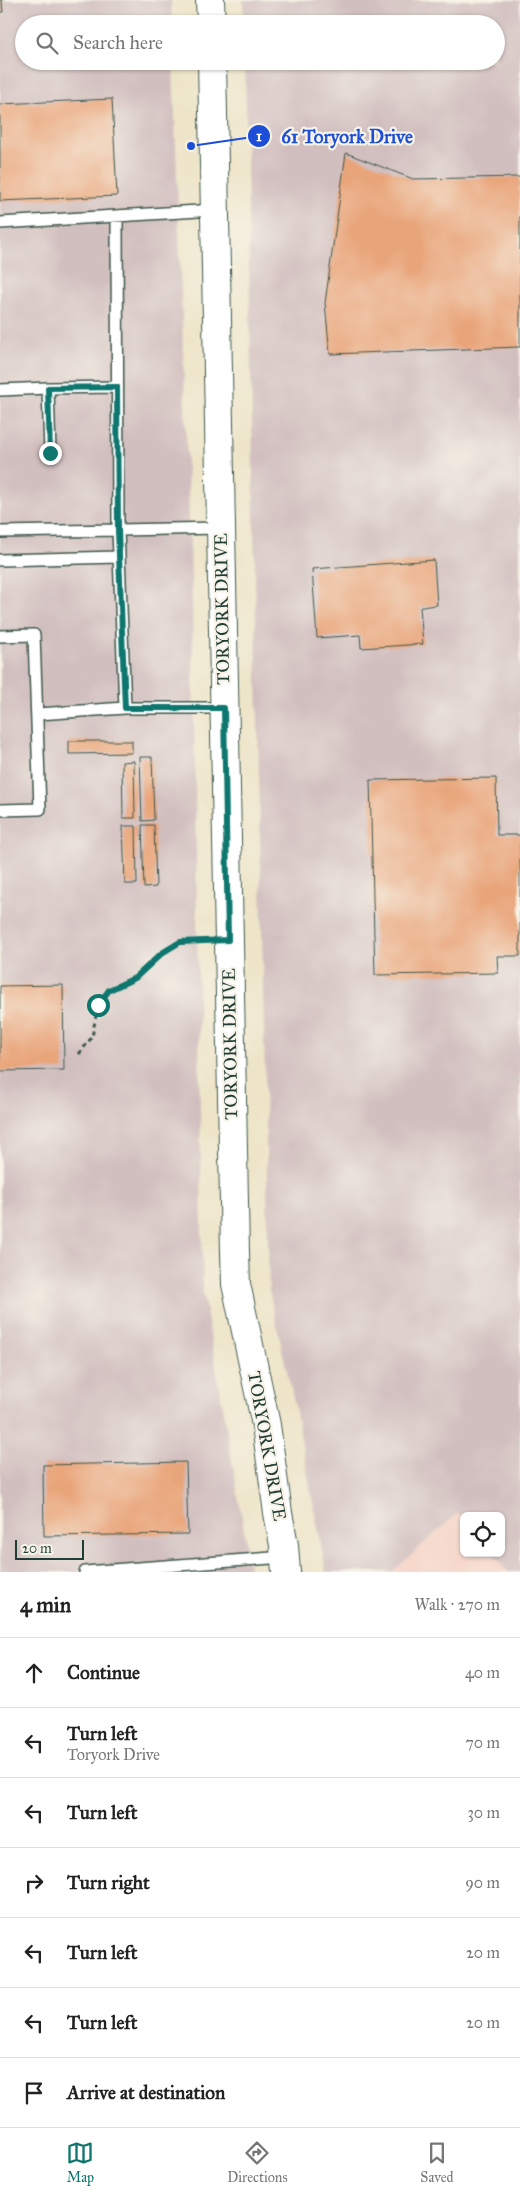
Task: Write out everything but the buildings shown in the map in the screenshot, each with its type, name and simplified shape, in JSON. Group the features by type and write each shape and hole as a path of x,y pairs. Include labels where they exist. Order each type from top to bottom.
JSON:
{"street":[{"path":"210,0 211,15"},
{"name":"TORYORK DRIVE","path":"212,70 236,1284 266,1425 285,1565"}],"lane":[{"path":"0,223 215,210"},
{"path":"116,216 118,530 125,708"},
{"path":"0,390 117,387"},
{"path":"48,388 50,453"},
{"path":"0,532 221,528"},
{"path":"0,560 119,557"},
{"path":"0,636 34,635 40,809 0,810"},
{"path":"38,714 125,708 224,708"},
{"path":"85,1572 285,1565"}],"path":[{"path":"79,1054 92,1037 98,1005 109,990 135,978 162,953 180,942 228,940"}],"shaded area":[{"path":"0,0 171,0 172,15 15,15 15,70 173,70 192,603 203,1293 246,1541 249,1572 0,1572"},
{"path":"243,0 520,0 520,1572 508,1572 496,1557 505,1557 505,1512 460,1512 460,1515 458,1513 392,1572 326,1572 295,1407 269,1291 245,70 505,70 505,15 244,15"},
{"path":"458,1513 460,1515 460,1557 496,1557 508,1572 392,1572"}],"place":[{"name":"61 Toryork Drive","path":"191,146"}],"route":[{"path":"50,453 48,388 117,387 118,530 125,708 224,708 228,940 180,942 162,953 135,978 109,990 98,1005"}]}
